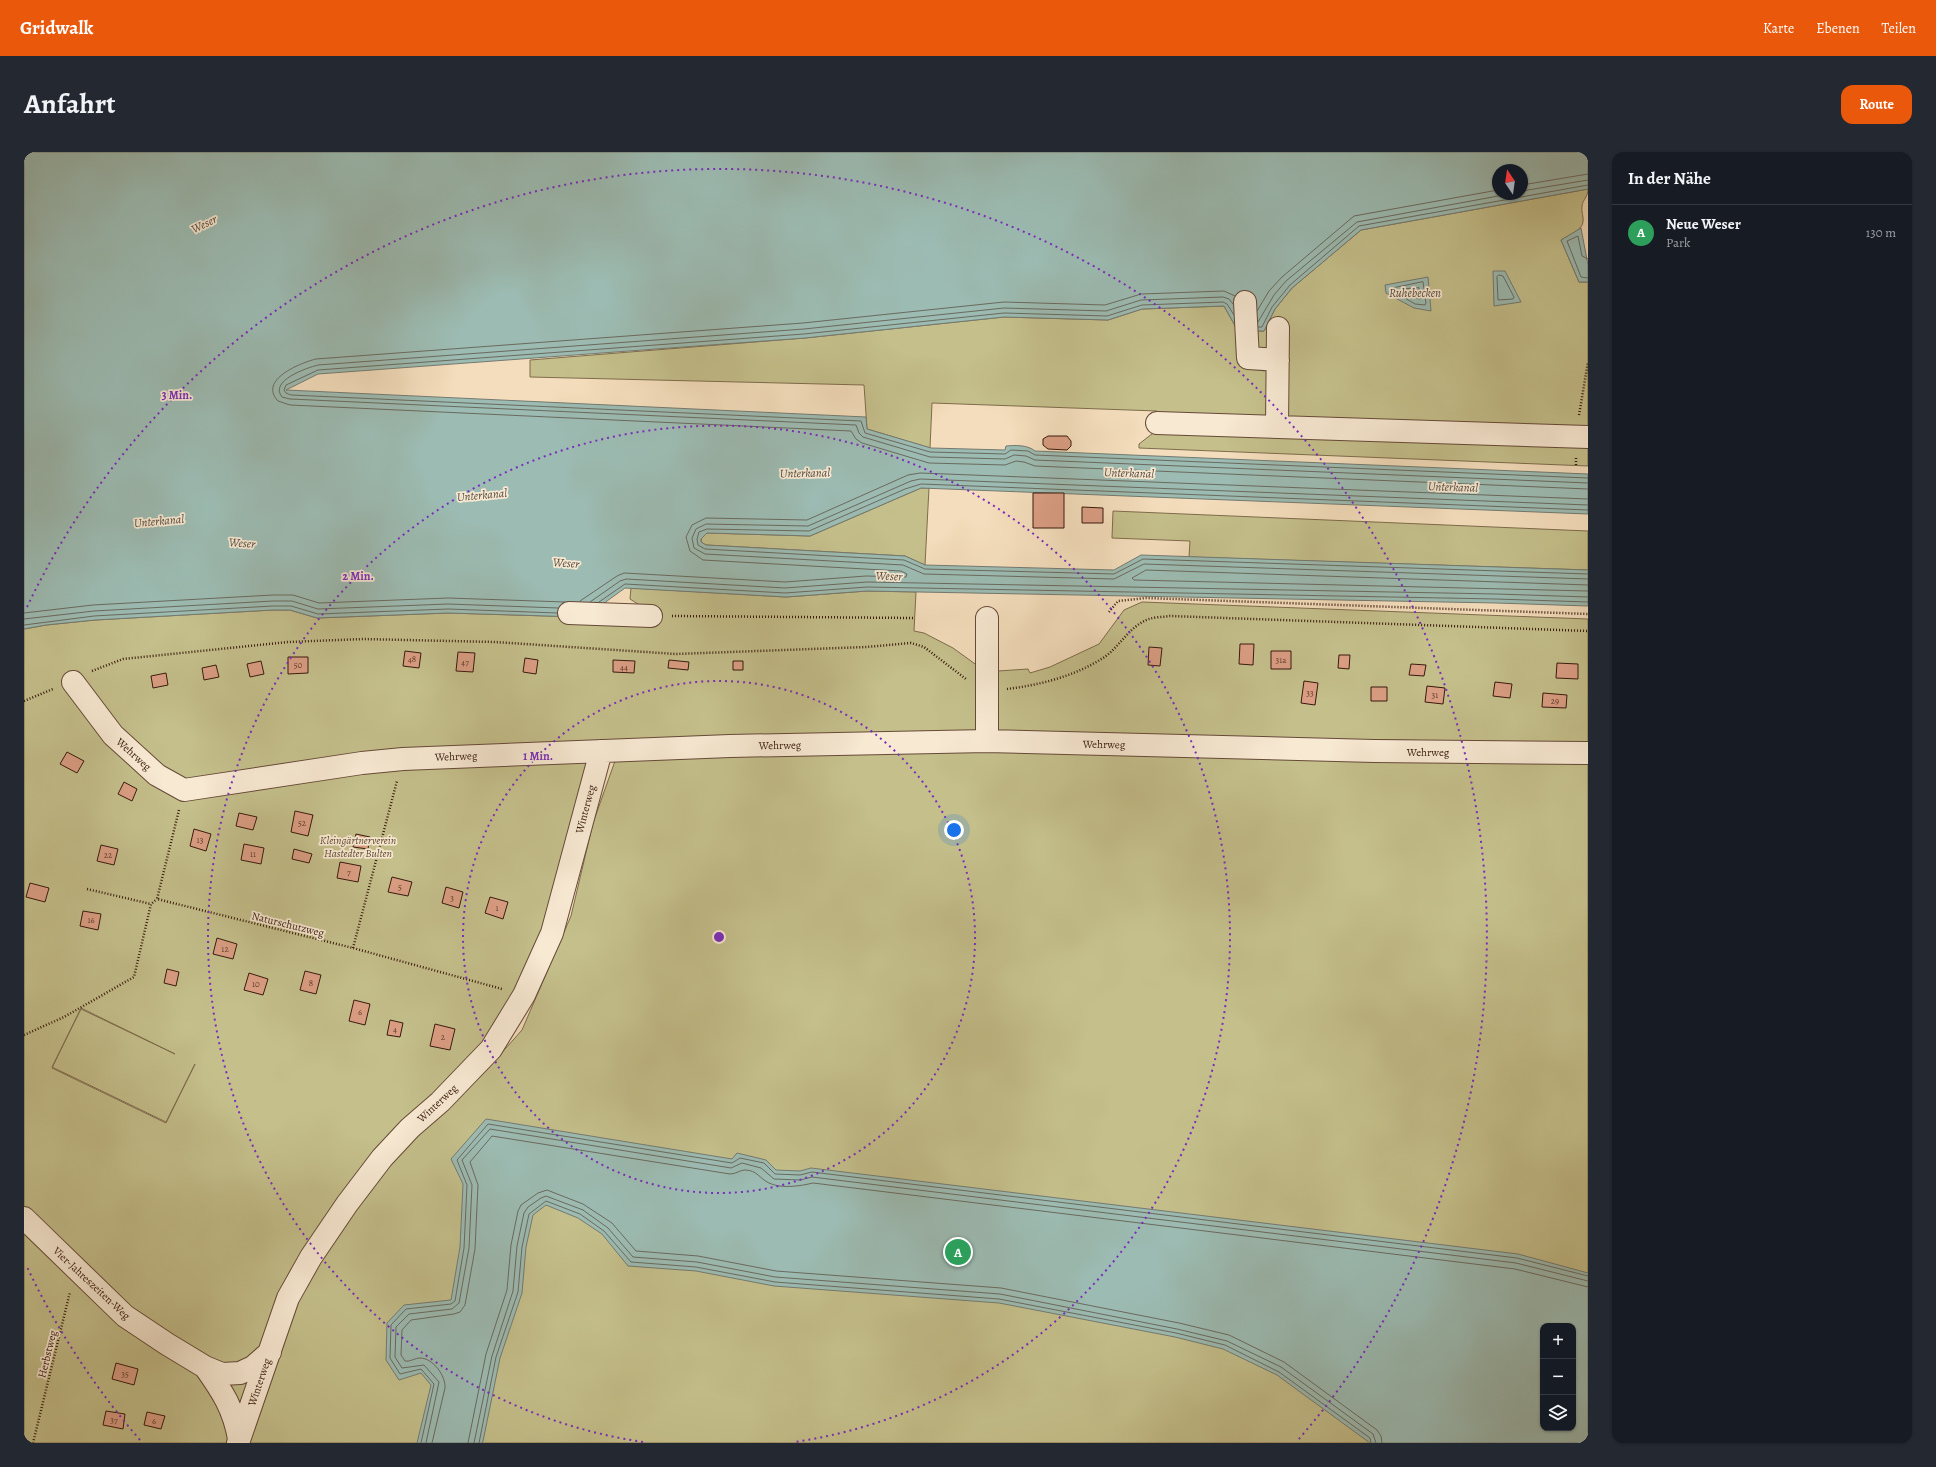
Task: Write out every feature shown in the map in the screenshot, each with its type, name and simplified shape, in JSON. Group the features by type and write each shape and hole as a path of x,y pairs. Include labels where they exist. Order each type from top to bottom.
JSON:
{"street":[{"path":"1245,302 1248,358 1278,360"},
{"path":"1277,426 1278,328"},
{"path":"1157,423 1588,437"},
{"path":"569,613 651,616"},
{"path":"987,618 987,741"},
{"name":"Wehrweg","path":"73,682 113,735 157,775 184,790 362,763 403,759 738,745 987,741 1374,751 1588,753"},
{"name":"Winterweg","path":"239,1441 288,1298 311,1257 347,1204 382,1158 410,1128 440,1102 491,1049 524,995 552,933 601,751"},
{"name":"Vier-Jahreszeiten-Weg","path":"24,1218 125,1316 205,1367 222,1374 240,1373 253,1367 270,1352"},
{"name":"Winterweg","path":"205,1367 228,1401 235,1419 239,1441"}],"path":[{"path":"1109,612 1118,601 1146,598 1588,614"},
{"path":"651,616 915,618"},
{"path":"24,701 73,682 93,671 123,659 288,642 363,639 495,642 676,654 866,647 911,643 924,647 975,686 986,691 1030,686 1076,672 1104,658 1135,627 1148,619 1170,616 1588,631"},
{"path":"353,948 403,759"},
{"path":"24,1035 64,1017 134,976 152,904 157,899 184,790"},
{"path":"87,889 152,904"},
{"name":"Naturschutzweg","path":"157,899 353,948 524,995"},
{"name":"Herbstweg","path":"33,1443 76,1268"}],"green space":[{"path":"1588,189 1582,206 1582,225 1577,231 1561,240 1579,282 1588,282 1588,466 1139,448 1139,444 1157,430 1157,411 932,403 930,448 867,429 864,385 530,377 530,360 805,338 1004,317 1108,320 1142,309 1224,306 1238,331 1264,331 1275,309 1292,288 1361,230"},
{"path":"921,488 929,488 925,565 905,556 706,545 701,542 702,535 707,533 810,536"},
{"path":"1113,511 1588,531 1588,570 1189,557 1190,541 1112,538"},
{"name":"Kleingärtnerverein Hastedter Bulten","path":"631,588 786,597 867,591 916,592 914,631 924,633 953,648 978,666 998,671 1028,669 1030,673 1050,667 1099,644 1124,610 1142,602 1588,619 1588,743 1119,736 598,745 545,931 521,985 484,1043 419,1111 262,1348 242,1366 208,1362 133,1312 24,1209 24,629 46,625 95,620 273,610 290,610 317,618 448,613 580,617 641,606 630,599","holes":["81,1008 175,1054 81,1009 66,1038","195,1064 166,1123 52,1068 166,1122"]},
{"path":"986,751 1588,762 1588,1443 248,1443 304,1284 381,1172 471,1082 481,1076 522,1030 571,916 593,823 615,761 769,753"},
{"path":"24,1227 213,1387 232,1443 24,1443"},
{"path":"258,1370 241,1423 229,1380"}],"water":[{"path":"24,152 1588,152 1588,189 1528,200 1528,164 1492,164 1492,200 1527,200 1361,230 1292,288 1275,309 1264,331 1238,331 1224,306 1142,309 1108,320 1004,317 805,338 318,374 286,390 866,417 867,429 931,448 1005,450 1006,446 1018,446 1035,451 1588,474 1588,514 921,488 810,536 707,533 701,539 701,542 706,545 905,556 925,565 1114,570 1141,555 1588,570 1588,606 867,591 786,597 625,588 589,614 580,617 448,613 317,618 290,610 273,610 95,620 46,625 24,629"},
{"path":"1581,228 1588,265 1588,282 1579,282 1561,240"},
{"path":"1493,271 1505,271 1521,302 1494,306"},
{"name":"Ruhebecken","path":"1428,277 1431,311 1414,308 1386,293 1385,285"},
{"path":"486,1119 732,1159 737,1153 766,1160 776,1170 800,1171 811,1168 1518,1254 1588,1273 1588,1443 1370,1443 1277,1375 1223,1349 1175,1337 999,1303 774,1286 696,1271 628,1266 602,1234 578,1218 546,1205 533,1215 526,1247 522,1293 500,1358 482,1443 417,1443 431,1385 421,1373 399,1380 386,1360 387,1323 404,1305 451,1300 460,1247 463,1184 451,1159"}],"building":[{"path":"1048,436 1067,436 1071,441 1071,446 1067,450 1048,449 1043,445 1043,439"},
{"path":"1033,493 1064,493 1064,528 1033,528"},
{"path":"1082,507 1103,508 1103,523 1082,523"},
{"path":"1240,644 1254,644 1253,665 1239,664"},
{"path":"1149,647 1162,648 1160,666 1148,665"},
{"path":"405,651 421,653 419,668 403,666"},
{"path":"1271,651 1291,651 1291,669 1271,669"},
{"path":"458,652 475,653 473,672 456,671"},
{"path":"1339,655 1350,655 1349,669 1338,668"},
{"path":"288,657 308,657 308,673 288,674"},
{"path":"525,658 538,660 536,674 523,672"},
{"path":"613,660 635,661 634,673 613,672"},
{"path":"669,660 689,662 688,670 668,668"},
{"path":"261,661 264,674 250,677 247,664"},
{"path":"733,661 743,661 743,670 733,670"},
{"path":"1557,663 1578,664 1578,679 1556,678"},
{"path":"1411,664 1426,665 1424,676 1409,675"},
{"path":"216,665 219,677 204,680 202,668"},
{"path":"166,673 168,685 153,688 151,676"},
{"path":"1304,681 1318,683 1315,705 1301,703"},
{"path":"1495,682 1512,684 1510,698 1493,696"},
{"path":"1427,686 1445,688 1443,704 1425,702"},
{"path":"1371,687 1387,687 1387,701 1371,701"},
{"path":"1543,693 1567,695 1566,708 1542,707"},
{"path":"67,752 84,761 77,773 60,764"},
{"path":"124,782 137,789 132,801 118,794"},
{"path":"295,811 313,815 308,836 291,832"},
{"path":"239,813 257,817 253,830 236,826"},
{"path":"194,829 211,834 206,851 190,846"},
{"path":"356,834 370,837 368,849 353,847"},
{"path":"244,844 264,848 261,864 241,860"},
{"path":"101,845 118,849 114,865 97,861"},
{"path":"294,849 312,854 309,863 292,859"},
{"path":"340,862 361,866 358,882 337,878"},
{"path":"392,877 412,882 408,896 388,892"},
{"path":"30,883 49,888 45,902 26,897"},
{"path":"446,887 463,892 459,908 442,903"},
{"path":"490,897 508,902 503,919 485,913"},
{"path":"83,911 101,914 98,930 80,926"},
{"path":"217,938 237,944 233,959 213,954"},
{"path":"167,969 179,972 176,986 164,983"},
{"path":"305,971 321,975 316,994 300,990"},
{"path":"249,973 268,979 263,995 244,990"},
{"path":"354,1000 370,1004 365,1025 349,1021"},
{"path":"390,1020 403,1023 400,1037 387,1035"},
{"path":"435,1024 455,1029 450,1050 430,1046"},
{"path":"116,1363 138,1369 134,1385 112,1379"},
{"path":"106,1411 125,1414 123,1429 103,1425"},
{"path":"147,1412 165,1416 161,1429 144,1425"}],"place":[{"name":"Neue Weser","path":"958,1252"}],"water label":[{"name":"Weser","path":"204,224"},
{"name":"Unterkanal","path":"805,473"},
{"name":"Unterkanal","path":"1129,473"},
{"name":"Unterkanal","path":"1453,487"},
{"name":"Unterkanal","path":"482,495"},
{"name":"Unterkanal","path":"159,521"},
{"name":"Weser","path":"242,543"},
{"name":"Weser","path":"566,563"},
{"name":"Weser","path":"889,576"}]}
